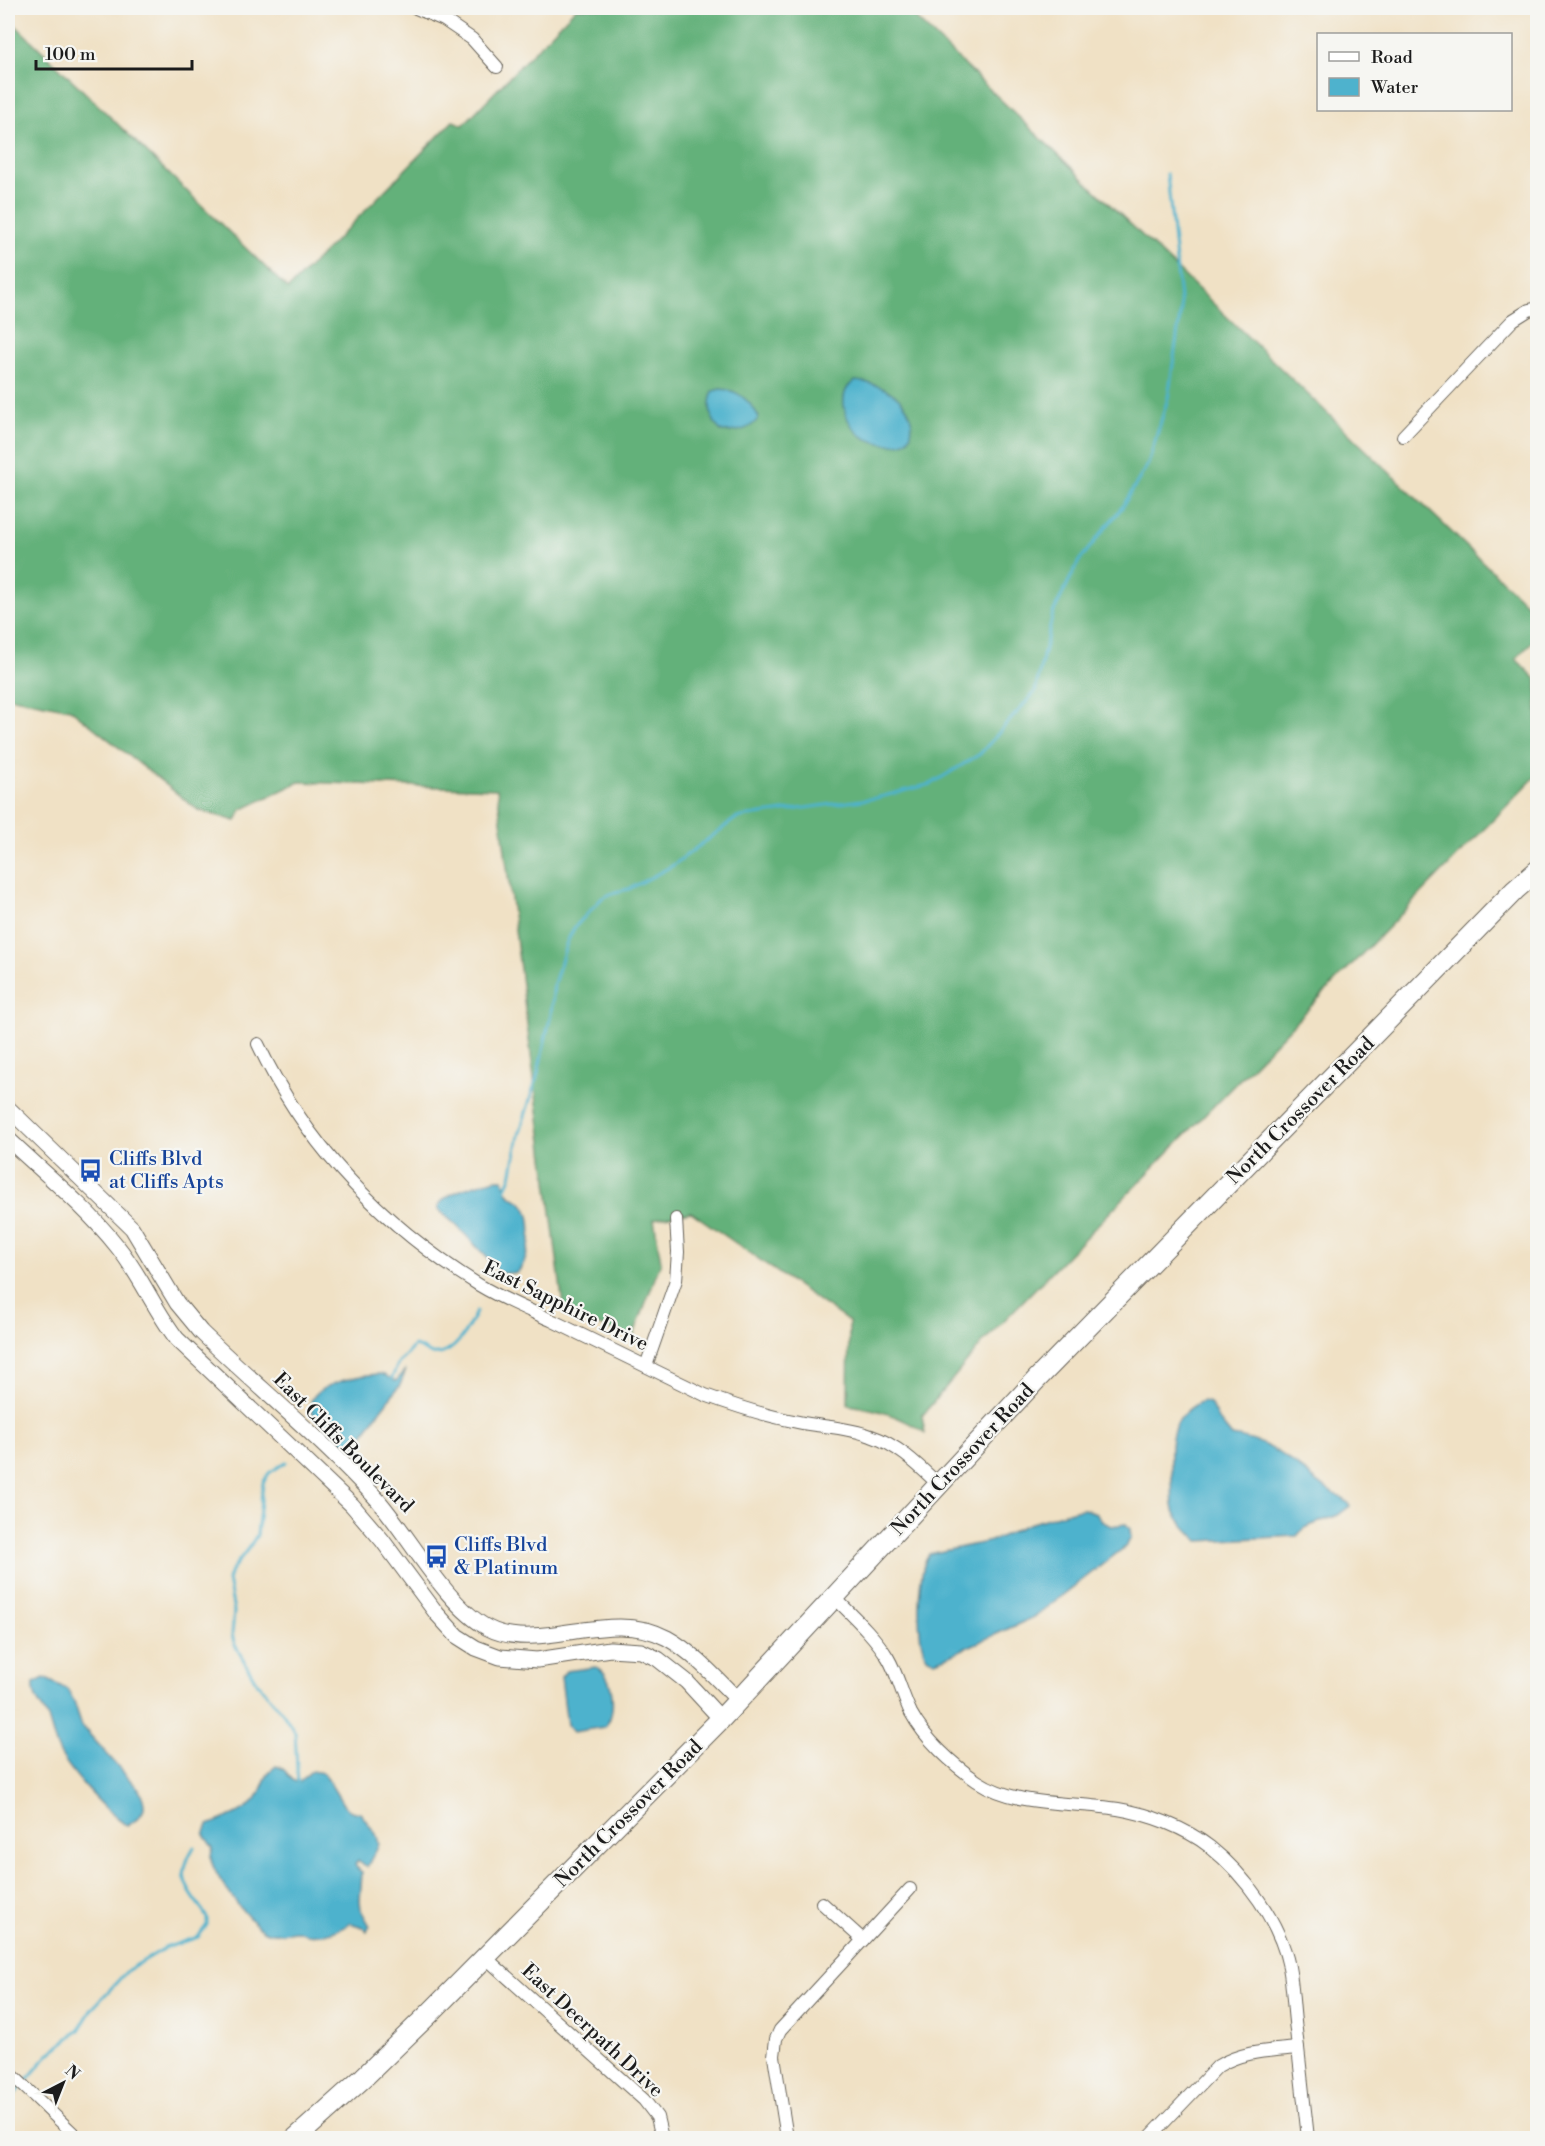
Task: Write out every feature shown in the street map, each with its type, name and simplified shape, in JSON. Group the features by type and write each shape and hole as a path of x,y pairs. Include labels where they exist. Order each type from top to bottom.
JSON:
{"main road":[{"name":"North Crossover Road","path":"296,2139 390,2052 721,1719 938,1484 1177,1235 1538,870"}],"street":[{"path":"416,8 444,20 472,39 498,67"},
{"path":"1403,436 1514,320 1529,310 1538,308"},
{"name":"East Sapphire Drive","path":"258,1044 288,1100 337,1167 397,1227 482,1287 705,1395 743,1409 797,1422 842,1428 871,1436 902,1453 938,1484"},
{"name":"East Cliffs Boulevard","path":"8,1108 132,1228 177,1303 201,1332 376,1498 451,1596 468,1614 488,1628 506,1634 534,1635 622,1626 665,1637 690,1653 738,1700"},
{"name":"East Cliffs Boulevard","path":"8,1139 97,1223 117,1246 161,1318 177,1339 352,1505 437,1614 457,1636 476,1648 509,1658 537,1660 610,1649 641,1652 658,1659 686,1681 721,1719"},
{"path":"646,1366 676,1281 678,1252 676,1219"},
{"path":"834,1597 871,1635 889,1659 910,1712 923,1731 959,1767 979,1782 1003,1793 1026,1799 1120,1809 1186,1832 1210,1848 1247,1884 1262,1904 1278,1934 1289,1965 1308,2139"},
{"path":"787,2139 774,2056 776,2039 786,2022 910,1889"},
{"path":"822,1903 863,1940"},
{"name":"East Deerpath Drive","path":"485,1957 644,2100 657,2117 662,2139"},
{"path":"1149,2139 1218,2066 1246,2053 1298,2048"},
{"path":"9,2072 78,2139"}],"green space":[{"path":"576,8 905,8 1537,614 1537,636 1516,659 1537,680 1537,775 984,1341 922,1416 925,1433 888,1414 848,1405 849,1322 691,1212 654,1219 661,1262 633,1337 564,1314 497,789 299,782 241,810 236,821 198,810 70,709 8,697 8,18 288,289 453,121 463,125"}],"water":[{"path":"855,381 882,388 900,399 910,415 912,428 908,439 897,444 887,444 871,441 858,433 849,421 844,406 845,392"},
{"path":"720,389 732,391 747,401 759,417 756,422 743,430 722,432 712,418 710,407 713,391"},
{"path":"496,1179 503,1179 508,1193 524,1205 529,1215 530,1242 525,1259 517,1273 498,1273 494,1265 438,1209 440,1203 453,1194"},
{"path":"406,1370 400,1385 356,1445 351,1448 337,1440 312,1413 311,1401 325,1387 361,1376 379,1374 396,1381"},
{"path":"1202,1401 1210,1403 1218,1419 1232,1436 1248,1439 1274,1449 1350,1506 1338,1515 1304,1528 1297,1536 1199,1541 1177,1517 1174,1509 1171,1445 1176,1425 1182,1416"},
{"path":"1084,1509 1096,1513 1103,1522 1111,1526 1126,1524 1130,1529 1131,1538 1125,1547 1034,1617 946,1657 935,1661 927,1657 921,1637 919,1606 922,1574 929,1554 991,1541 1028,1524"},
{"path":"596,1667 607,1677 610,1686 611,1714 604,1727 573,1732 567,1725 561,1677 566,1671"},
{"path":"44,1678 67,1689 74,1701 82,1726 139,1790 144,1802 143,1811 127,1826 88,1790 57,1747 47,1716 34,1692 34,1683"},
{"path":"276,1766 299,1783 311,1771 324,1773 344,1806 360,1813 376,1834 379,1844 367,1867 358,1860 355,1865 362,1873 360,1900 361,1910 370,1926 367,1931 363,1927 350,1923 329,1933 265,1931 241,1909 217,1874 211,1857 213,1848 204,1835 208,1825 234,1815 252,1804 259,1795 269,1773"}],"waterway":[{"path":"505,1190 511,1177 519,1135 537,1077 551,1014 554,984 567,942 574,928 602,898 629,889 672,866 735,819 876,798 931,784 980,754 1035,692 1053,613 1079,561 1123,506 1148,464 1168,398 1181,309 1167,174"},
{"path":"388,1382 398,1364 414,1346 432,1354 440,1354 454,1346 465,1333 476,1312"},
{"path":"286,1462 269,1473 263,1483 257,1535 231,1571 228,1580 234,1611 232,1635 235,1645 255,1680 283,1713 295,1732 298,1785"},
{"path":"25,2082 49,2054 79,2030 92,2009 128,1970 165,1948 198,1937 207,1925 207,1918 190,1892 184,1877 185,1868 194,1847"},
{"path":"8,2102 20,2088"}],"place":[{"name":"Cliffs Blvd at Cliffs Apts","path":"91,1170"},
{"name":"Cliffs Blvd & Platinum","path":"436,1556"}]}
